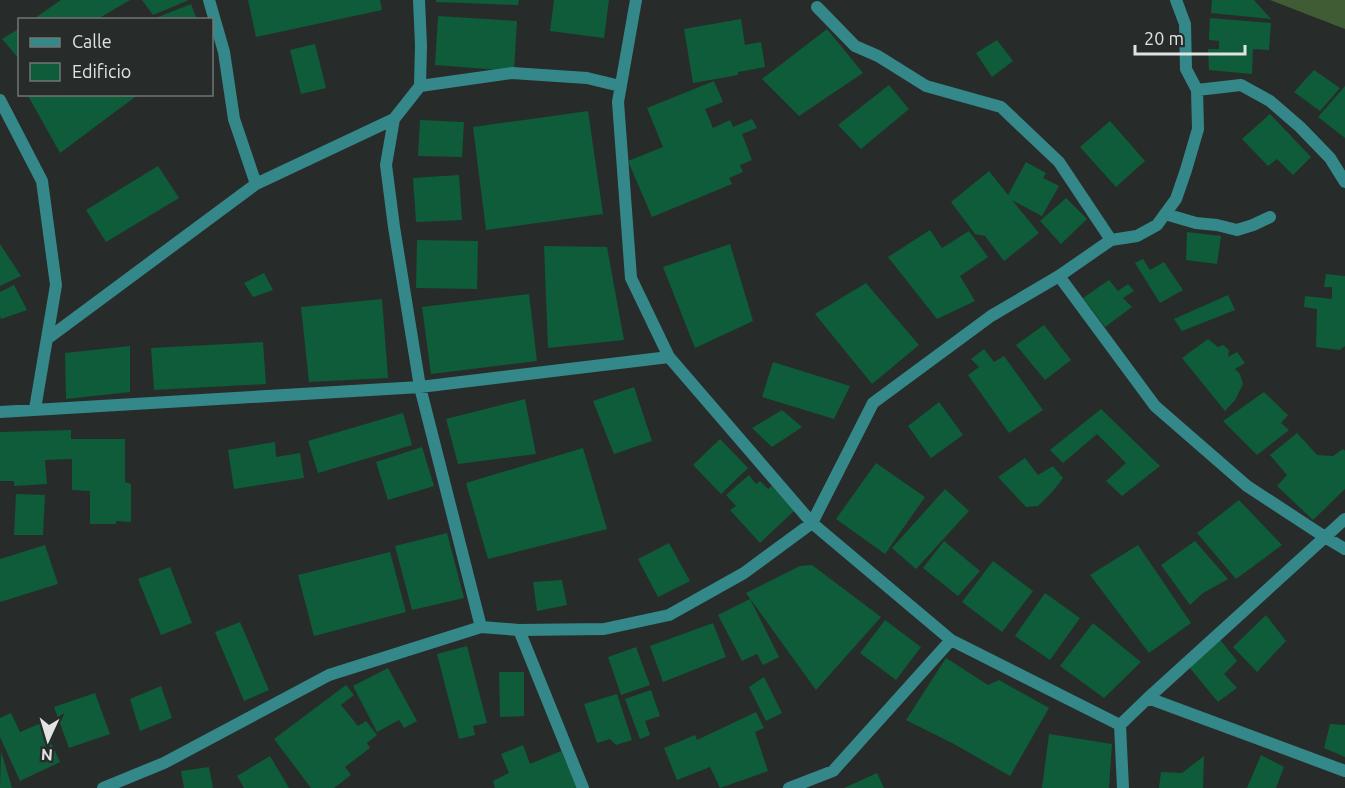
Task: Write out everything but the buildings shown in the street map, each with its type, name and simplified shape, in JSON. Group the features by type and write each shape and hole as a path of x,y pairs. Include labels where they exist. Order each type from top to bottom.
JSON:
{"street":[{"path":"209,0 224,52 234,119 256,184"},
{"path":"47,339 256,184 394,119 420,86 419,0"},
{"path":"636,0 618,102 631,278 669,357 812,523 951,640 1120,725"},
{"path":"103,788 164,763 329,675 481,627 519,630 604,629 669,615 744,573 812,523 873,403 991,316 1059,276 1112,240 1137,236 1157,225 1176,199 1198,129 1197,90 1186,69 1185,24 1176,0"},
{"path":"817,7 855,46 878,56 926,86 1001,106 1059,162 1112,240"},
{"path":"420,86 512,73 587,78 620,86"},
{"path":"1197,90 1241,85 1270,101 1330,158 1345,182"},
{"path":"0,100 42,181 56,285 35,409"},
{"path":"394,119 386,165 420,387 481,627"},
{"path":"1165,214 1196,223 1237,230 1270,218"},
{"path":"1059,276 1155,406 1246,486 1345,549"},
{"path":"0,412 420,387 669,357"},
{"path":"1123,788 1120,725 1345,519"},
{"path":"519,630 583,788"},
{"path":"789,788 833,771 951,640"},
{"path":"1148,698 1345,771"}],"green space":[{"path":"1270,0 1345,0 1345,29"}]}
